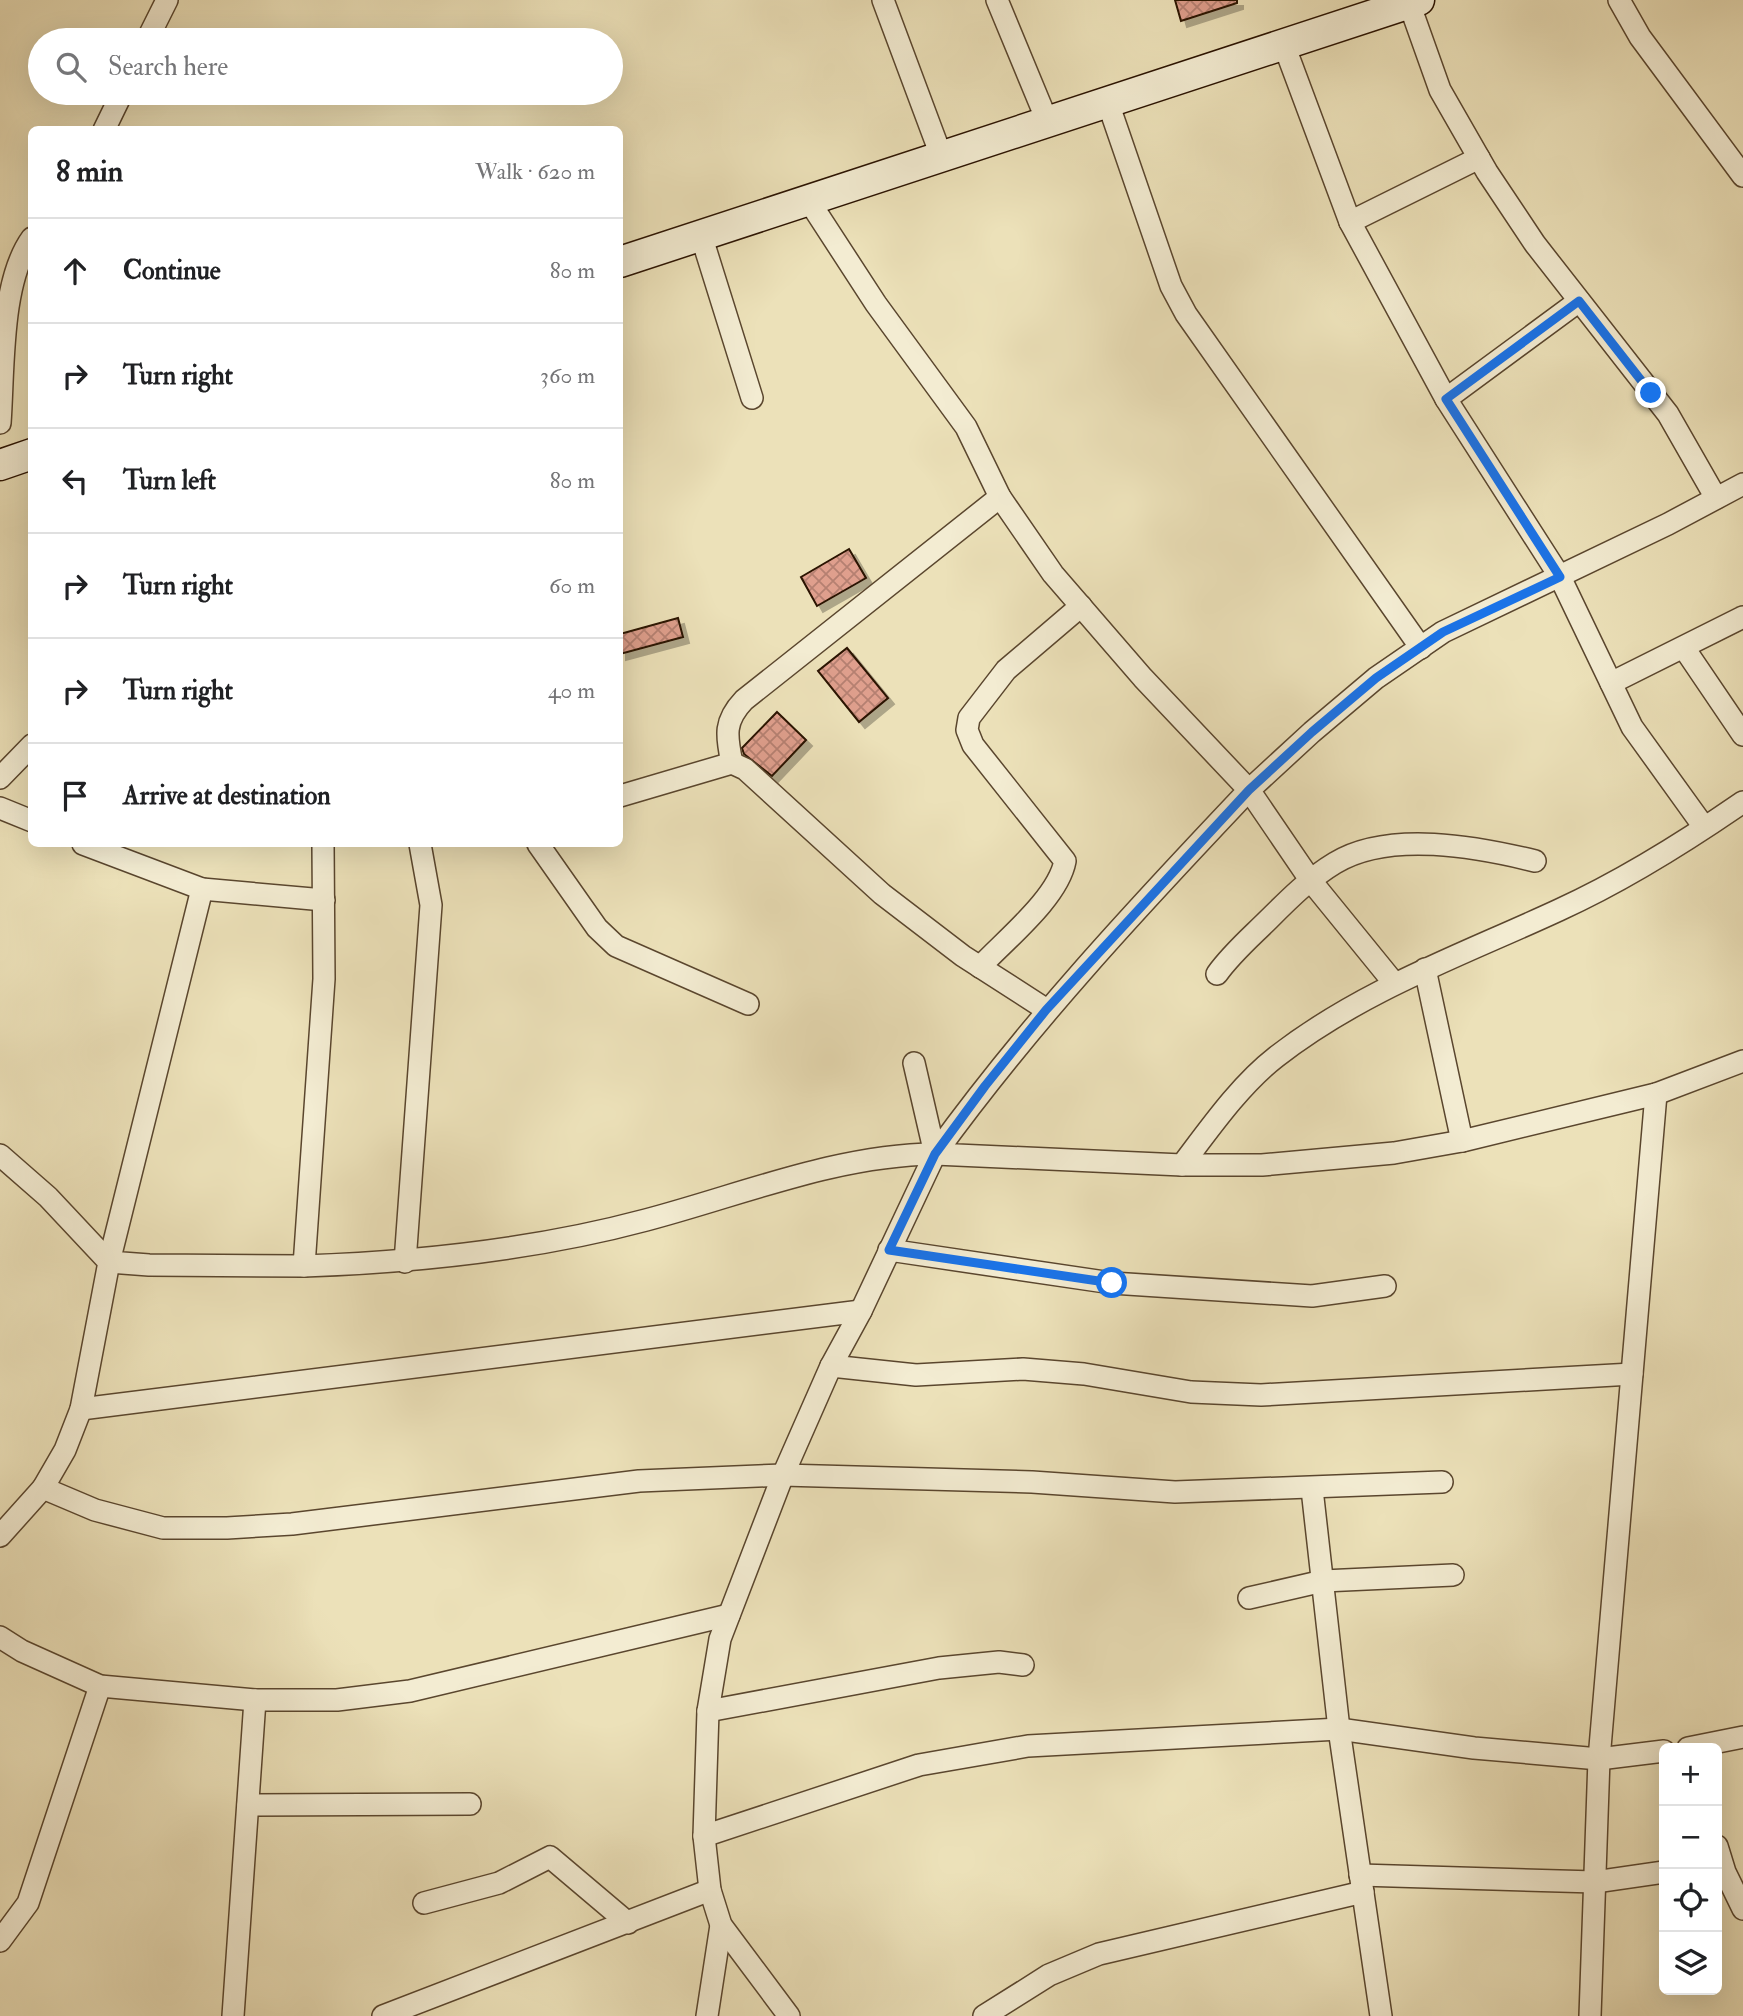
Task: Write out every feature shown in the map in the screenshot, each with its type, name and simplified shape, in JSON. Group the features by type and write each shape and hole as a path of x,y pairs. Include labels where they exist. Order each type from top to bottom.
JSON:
{"street":[{"path":"153,28 167,0"},
{"path":"883,0 942,158"},
{"path":"997,0 1048,123"},
{"path":"1619,0 1640,37 1743,176"},
{"path":"623,260 1414,2 1440,90 1479,158 1535,244 1668,414 1716,498"},
{"path":"1284,45 1350,222 1446,399 1560,577 1632,727 1704,827"},
{"path":"1108,103 1176,295 1421,648"},
{"path":"106,126 116,105"},
{"path":"1350,222 1479,158"},
{"path":"809,201 876,304 965,427 1000,497 1054,574 1143,678 1249,790 1311,881 1394,983"},
{"path":"701,235 752,398"},
{"path":"0,423 11,295 15,273 28,246"},
{"path":"1446,399 1579,301"},
{"path":"0,465 28,455"},
{"path":"789,2016 720,1925 710,1890 704,1836 708,1711 720,1639 783,1475 831,1366 861,1311 935,1154 1046,1010 1249,790 1354,696 1443,632 1560,577 1743,484"},
{"path":"732,762 725,733 730,714 744,700 1000,497"},
{"path":"980,967 1049,893 1062,876 1065,861 973,745 967,730 970,718 1006,670 1081,606"},
{"path":"1611,683 1743,617"},
{"path":"1684,648 1743,735"},
{"path":"0,778 28,749"},
{"path":"623,795 732,762 745,769 882,894 980,967 1046,1010"},
{"path":"1182,1165 1230,1105 1274,1058 1339,1013 1394,983 1562,909 1743,802"},
{"path":"0,808 28,819"},
{"path":"1217,974 1230,956 1311,881 1337,862 1382,847 1430,844 1485,849 1535,862"},
{"path":"91,847 202,889 324,900"},
{"path":"304,1266 324,979 323,847"},
{"path":"405,1262 431,905 421,847"},
{"path":"540,847 597,928 616,946 748,1004"},
{"path":"0,1536 43,1488 65,1450 82,1409 110,1262 202,889"},
{"path":"1425,969 1462,1140"},
{"path":"0,1154 57,1205 110,1262 149,1265 304,1266 405,1262 537,1245 646,1220 746,1189 905,1154 1182,1165 1262,1165 1394,1153 1462,1140 1656,1094 1743,1061"},
{"path":"914,1063 935,1154"},
{"path":"1590,2016 1599,1759 1656,1094"},
{"path":"889,1250 1112,1283 1312,1296 1385,1286"},
{"path":"82,1409 861,1311"},
{"path":"831,1366 916,1375 1023,1369 1084,1374 1191,1392 1261,1395 1632,1374"},
{"path":"43,1488 95,1510 163,1528 227,1528 292,1524 639,1481 783,1475 1032,1482 1175,1492 1312,1489 1442,1482"},
{"path":"1312,1489 1339,1729 1381,2016"},
{"path":"1249,1598 1323,1581 1453,1575"},
{"path":"0,1637 22,1651 100,1686 256,1700 337,1700 410,1691 729,1615"},
{"path":"708,1711 939,1668 999,1662 1023,1665"},
{"path":"0,1941 28,1903 100,1686"},
{"path":"233,2016 256,1700"},
{"path":"704,1836 919,1765 1014,1748 1339,1729 1474,1748 1599,1759 1659,1752"},
{"path":"1717,1743 1743,1737"},
{"path":"248,1805 470,1804"},
{"path":"424,1903 499,1883 550,1857 628,1923"},
{"path":"1722,1866 1743,1909"},
{"path":"984,2016 1049,1975 1099,1954 1362,1884 1595,1882 1659,1873"},
{"path":"383,2016 710,1890"},
{"path":"707,2016 720,1925"}],"building":[{"path":"1175,0 1237,0 1237,3 1181,21"},
{"path":"849,549 866,578 817,606 801,577"},
{"path":"678,618 683,637 623,653 623,633"},
{"path":"847,648 888,698 859,722 818,671"},
{"path":"777,712 806,740 772,776 744,754 742,748"}],"route":[{"path":"1112,1283 889,1250 935,1154 985,1086 1046,1010 1249,790 1376,678 1443,632 1560,577 1446,399 1579,301 1651,393"}]}
